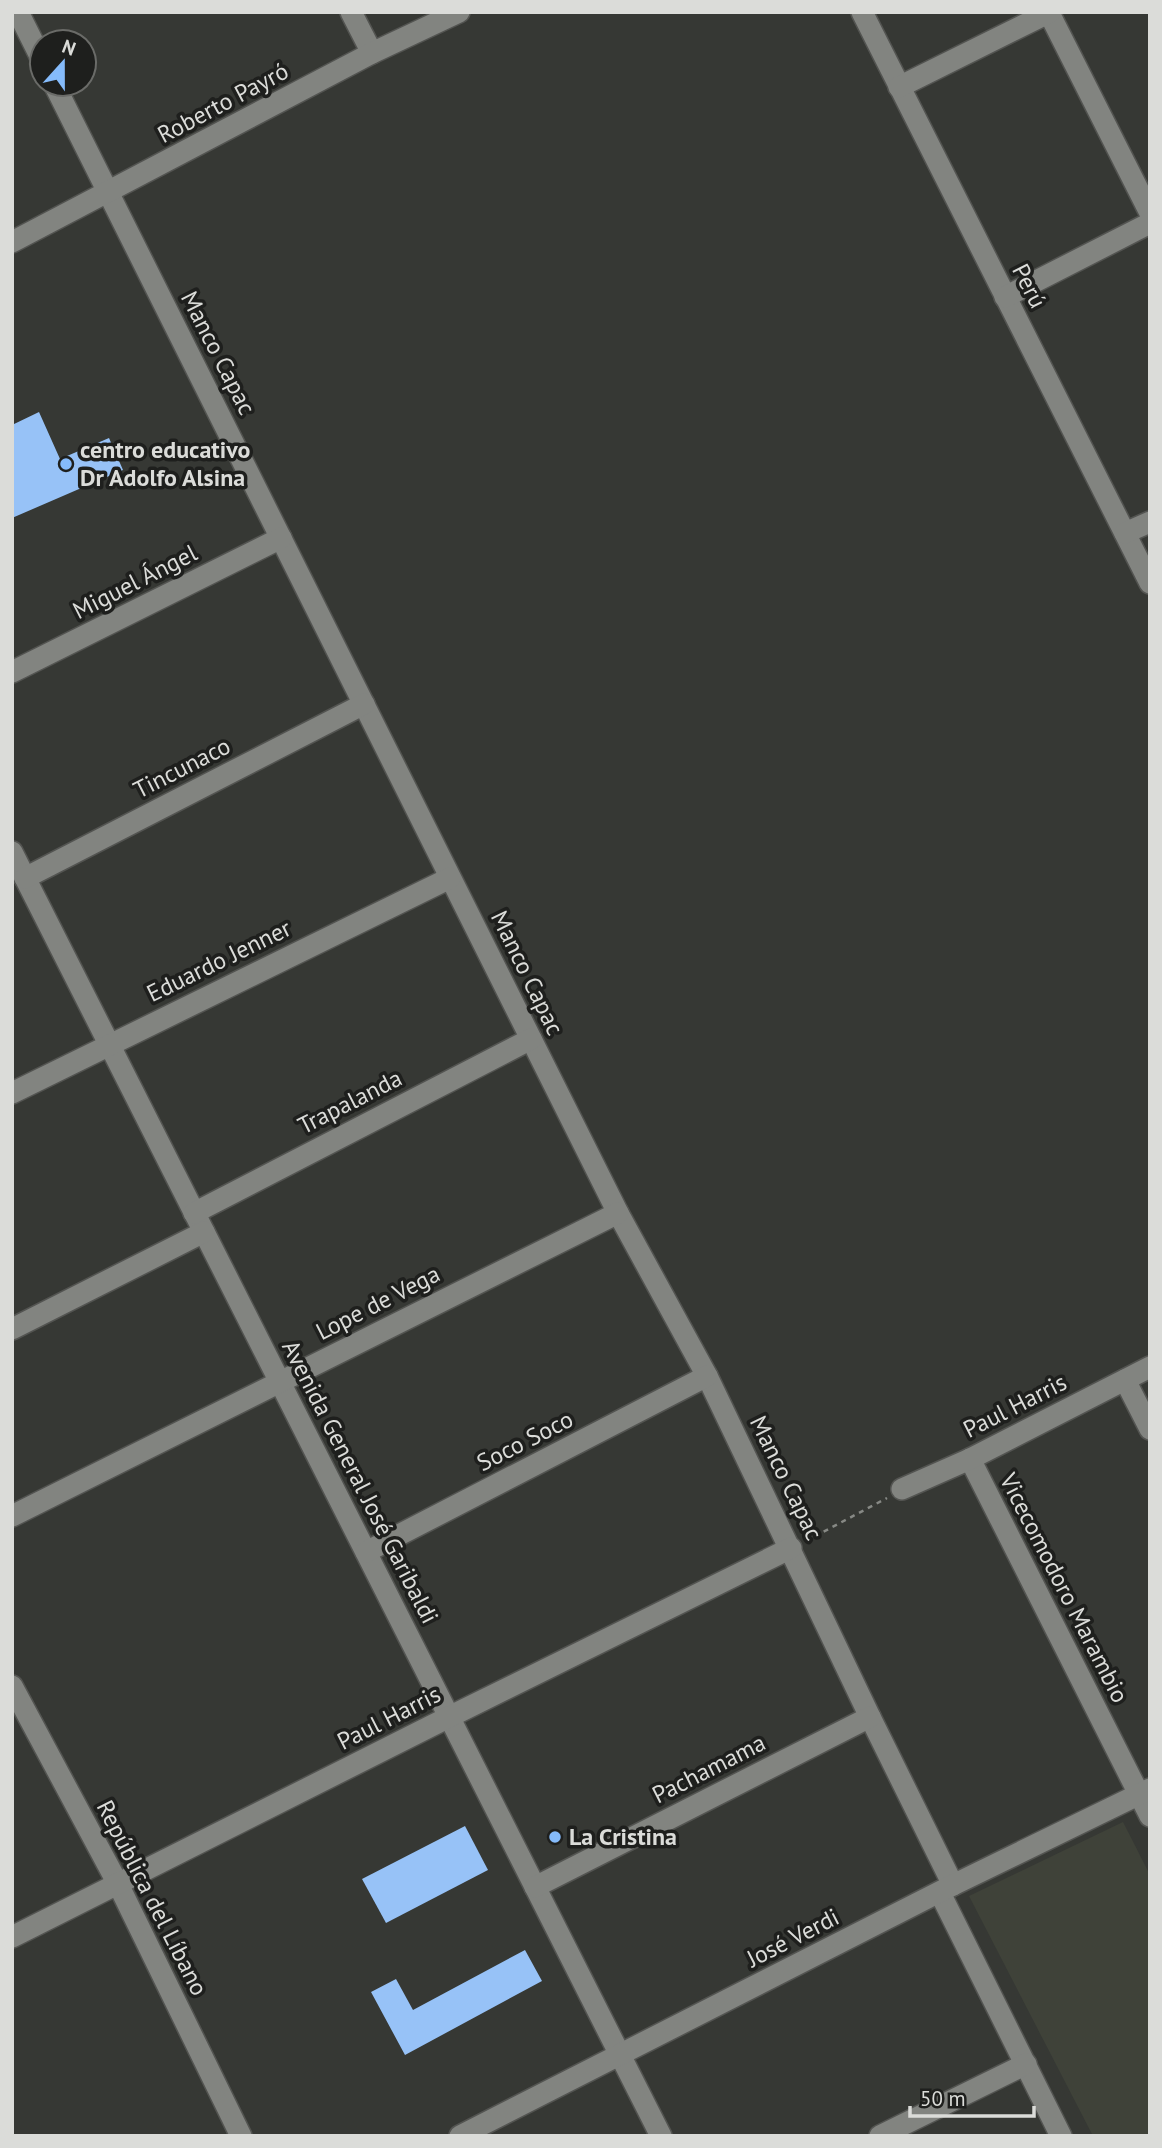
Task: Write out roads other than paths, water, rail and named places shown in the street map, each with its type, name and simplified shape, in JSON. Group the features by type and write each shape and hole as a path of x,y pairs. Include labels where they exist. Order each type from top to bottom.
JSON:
{"street":[{"path":"18,12 28,32"},
{"path":"351,12 372,54"},
{"name":"Roberto Payró","path":"12,242 372,54 459,12"},
{"name":"Perú","path":"862,12 1150,583"},
{"path":"899,87 1050,12 1150,213"},
{"name":"Manco Capac","path":"61,98 618,1213 707,1376 870,1717 1061,2136"},
{"path":"1005,297 1150,223"},
{"path":"1125,533 1150,522"},
{"name":"Miguel Ángel","path":"12,672 281,538"},
{"name":"Tincunaco","path":"25,878 364,704"},
{"name":"Avenida General José Garibaldi","path":"12,852 661,2136"},
{"name":"Eduardo Jenner","path":"12,1093 450,878"},
{"name":"Trapalanda","path":"194,1213 531,1039"},
{"name":"Lope de Vega","path":"12,1516 618,1213"},
{"path":"12,1329 204,1232"},
{"name":"Paul Harris","path":"902,1489 970,1459 1150,1367"},
{"name":"Soco Soco","path":"366,1552 707,1376"},
{"path":"1125,1380 1150,1429"},
{"name":"Vicecomodoro Marambio","path":"970,1459 1144,1792 1150,1816"},
{"name":"Paul Harris","path":"12,1937 791,1548"},
{"name":"República del Líbano","path":"12,1686 118,1884 241,2136"},
{"name":"Pachamama","path":"536,1887 870,1717"},
{"name":"José Verdi","path":"460,2136 1144,1792"},
{"path":"880,2136 1026,2064"}],"place":[{"name":"centro educativo Dr Adolfo Alsina","path":"66,464"},
{"name":"La Cristina","path":"555,1837"}]}
